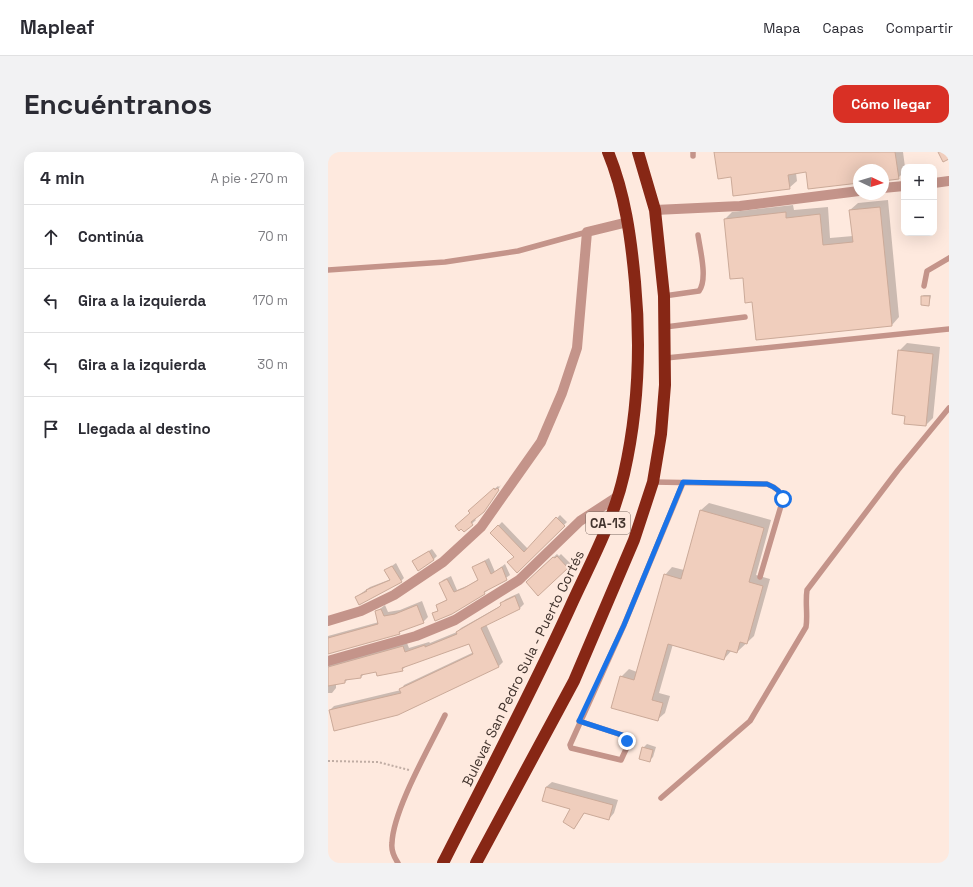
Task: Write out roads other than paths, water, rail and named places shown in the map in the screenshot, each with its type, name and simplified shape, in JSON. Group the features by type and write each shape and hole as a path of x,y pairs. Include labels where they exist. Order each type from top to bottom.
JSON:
{"highway":[{"name":"Bulevar San Pedro Sula - Puerto Cortés","path":"443,863 543,668 604,534 624,475 633,425 638,368 638,311 628,222 608,152"},
{"name":"CA-13","path":"476,863 574,681 634,540 653,482 661,434 666,358 664,296 655,210 638,152"}],"street":[{"path":"937,183 949,181"},
{"path":"889,187 901,186"},
{"path":"655,210 740,206 853,192"},
{"path":"328,621 362,611 383,601 443,562 480,527 541,442 562,393 577,348 587,232 628,222"},
{"path":"328,661 416,636 455,620 519,580 580,521 617,497"}],"lane":[{"path":"328,270 445,262 518,251 587,232"},
{"path":"664,296 699,291 702,287 704,279 698,235"},
{"path":"924,286 927,271 949,258"},
{"path":"665,327 745,317"},
{"path":"666,358 949,329"},
{"path":"661,798 750,721 806,627 808,617 805,604 807,590 898,470 949,408"},
{"path":"653,482 767,484 775,487 782,494 783,499 760,577"},
{"path":"579,721 625,736 628,745 621,760 571,748 570,745 579,721 624,625 683,482"},
{"path":"398,863 393,853 392,843 394,828 406,795 445,715"}]}
